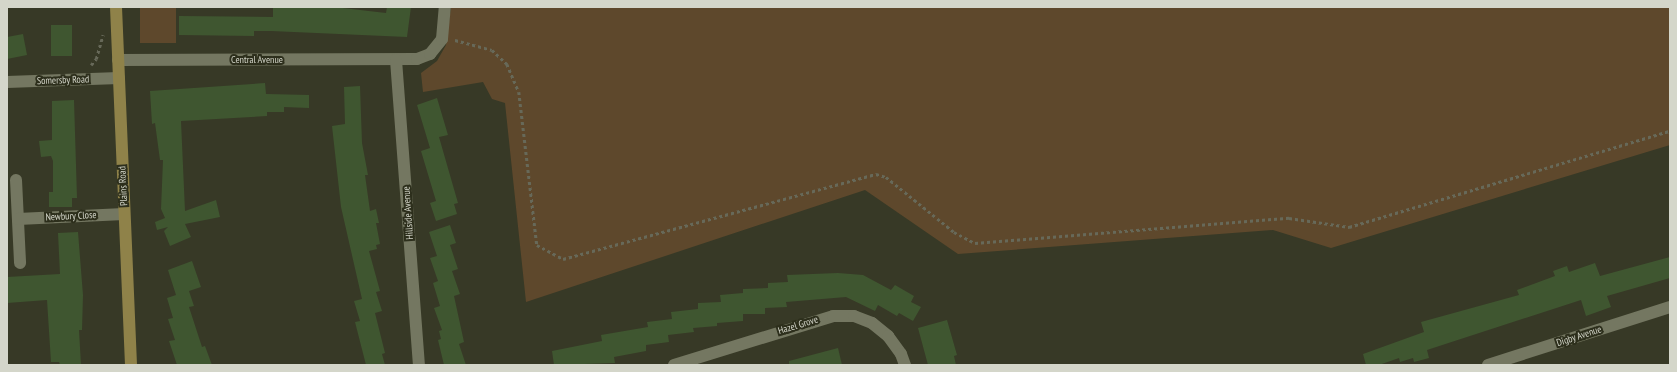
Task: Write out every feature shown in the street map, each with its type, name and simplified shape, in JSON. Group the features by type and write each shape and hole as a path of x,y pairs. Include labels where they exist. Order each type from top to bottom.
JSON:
{"main road":[{"name":"Plains Road","path":"116,7 131,365"}],"street":[{"path":"442,39 445,7"},
{"name":"Central Avenue","path":"118,60 417,59 430,54 442,39"},
{"name":"Hillside Avenue","path":"396,60 419,365"},
{"name":"Somersby Road","path":"7,82 119,78"},
{"path":"16,180 20,264"},
{"name":"Newbury Close","path":"18,219 124,214"},
{"name":"Digby Avenue","path":"1488,365 1670,307"},
{"name":"Hazel Grove","path":"674,365 833,316 854,316 872,323 888,336 901,354 905,365"}],"path":[{"path":"78,80 96,59 102,35 117,34"},
{"path":"442,39 480,46 492,50 507,64 519,92 537,246 563,258 876,174 886,177 954,232 975,243 1289,218 1349,227 1670,131"}],"shaded area":[{"path":"140,7 176,7 176,43 140,43"},
{"path":"451,7 1670,7 1670,145 1331,248 1273,230 958,254 865,190 526,302 505,103 492,99 483,82 423,92 421,73 437,61 446,45"}],"building":[{"path":"273,7 334,7 386,13 387,7 411,7 407,37 271,31 254,31 254,36 179,35 179,16 273,17"},
{"path":"51,25 72,25 72,56 51,56"},
{"path":"23,34 27,55 7,59 7,37"},
{"path":"265,83 266,94 309,95 309,108 284,107 284,112 267,112 267,116 181,121 185,211 216,200 220,217 185,224 191,237 170,246 164,231 168,227 157,230 155,222 165,218 161,209 163,160 160,160 155,123 152,124 150,91"},
{"path":"360,86 362,143 368,175 365,175 370,211 376,209 379,223 376,223 380,244 376,245 377,249 369,251 380,291 376,292 382,311 375,313 385,353 382,354 385,365 366,365 355,322 360,321 354,301 362,299 341,207 332,126 345,124 344,87"},
{"path":"437,98 448,135 439,137 458,203 454,204 457,214 436,221 430,203 436,201 421,151 430,148 417,105"},
{"path":"74,100 77,198 72,198 72,207 49,207 49,192 53,192 53,161 51,156 41,157 39,141 52,140 52,101"},
{"path":"450,225 456,243 450,245 458,269 452,271 460,294 454,296 464,342 459,344 466,365 444,365 438,340 441,339 439,331 442,330 434,308 440,306 433,283 438,281 430,258 437,256 429,232"},
{"path":"78,232 83,295 82,330 79,330 81,365 60,365 59,362 51,362 47,300 7,303 7,277 60,274 58,233"},
{"path":"1670,257 1670,278 1607,296 1611,307 1586,316 1581,300 1427,350 1429,358 1414,362 1413,358 1400,362 1399,358 1379,365 1366,365 1363,354 1424,332 1421,322 1519,295 1517,290 1555,276 1553,271 1567,266 1569,272 1595,263 1600,276"},
{"path":"192,261 201,287 189,291 194,306 189,307 202,347 205,346 212,365 177,365 169,341 175,340 168,319 173,318 167,298 176,295 168,270"},
{"path":"838,273 863,275 891,290 895,285 914,296 911,302 921,307 913,321 899,313 897,316 878,305 875,311 846,297 786,302 787,307 765,308 765,314 743,314 743,321 717,323 717,326 693,328 694,332 668,335 669,342 646,345 646,351 614,357 615,363 554,365 552,351 602,341 601,335 648,327 647,322 672,319 671,312 698,309 698,303 721,302 720,295 743,293 743,289 768,288 768,283 788,282 787,275"},
{"path":"947,320 957,355 954,356 956,365 928,365 918,328"},
{"path":"838,348 842,365 789,365 789,361"}]}
